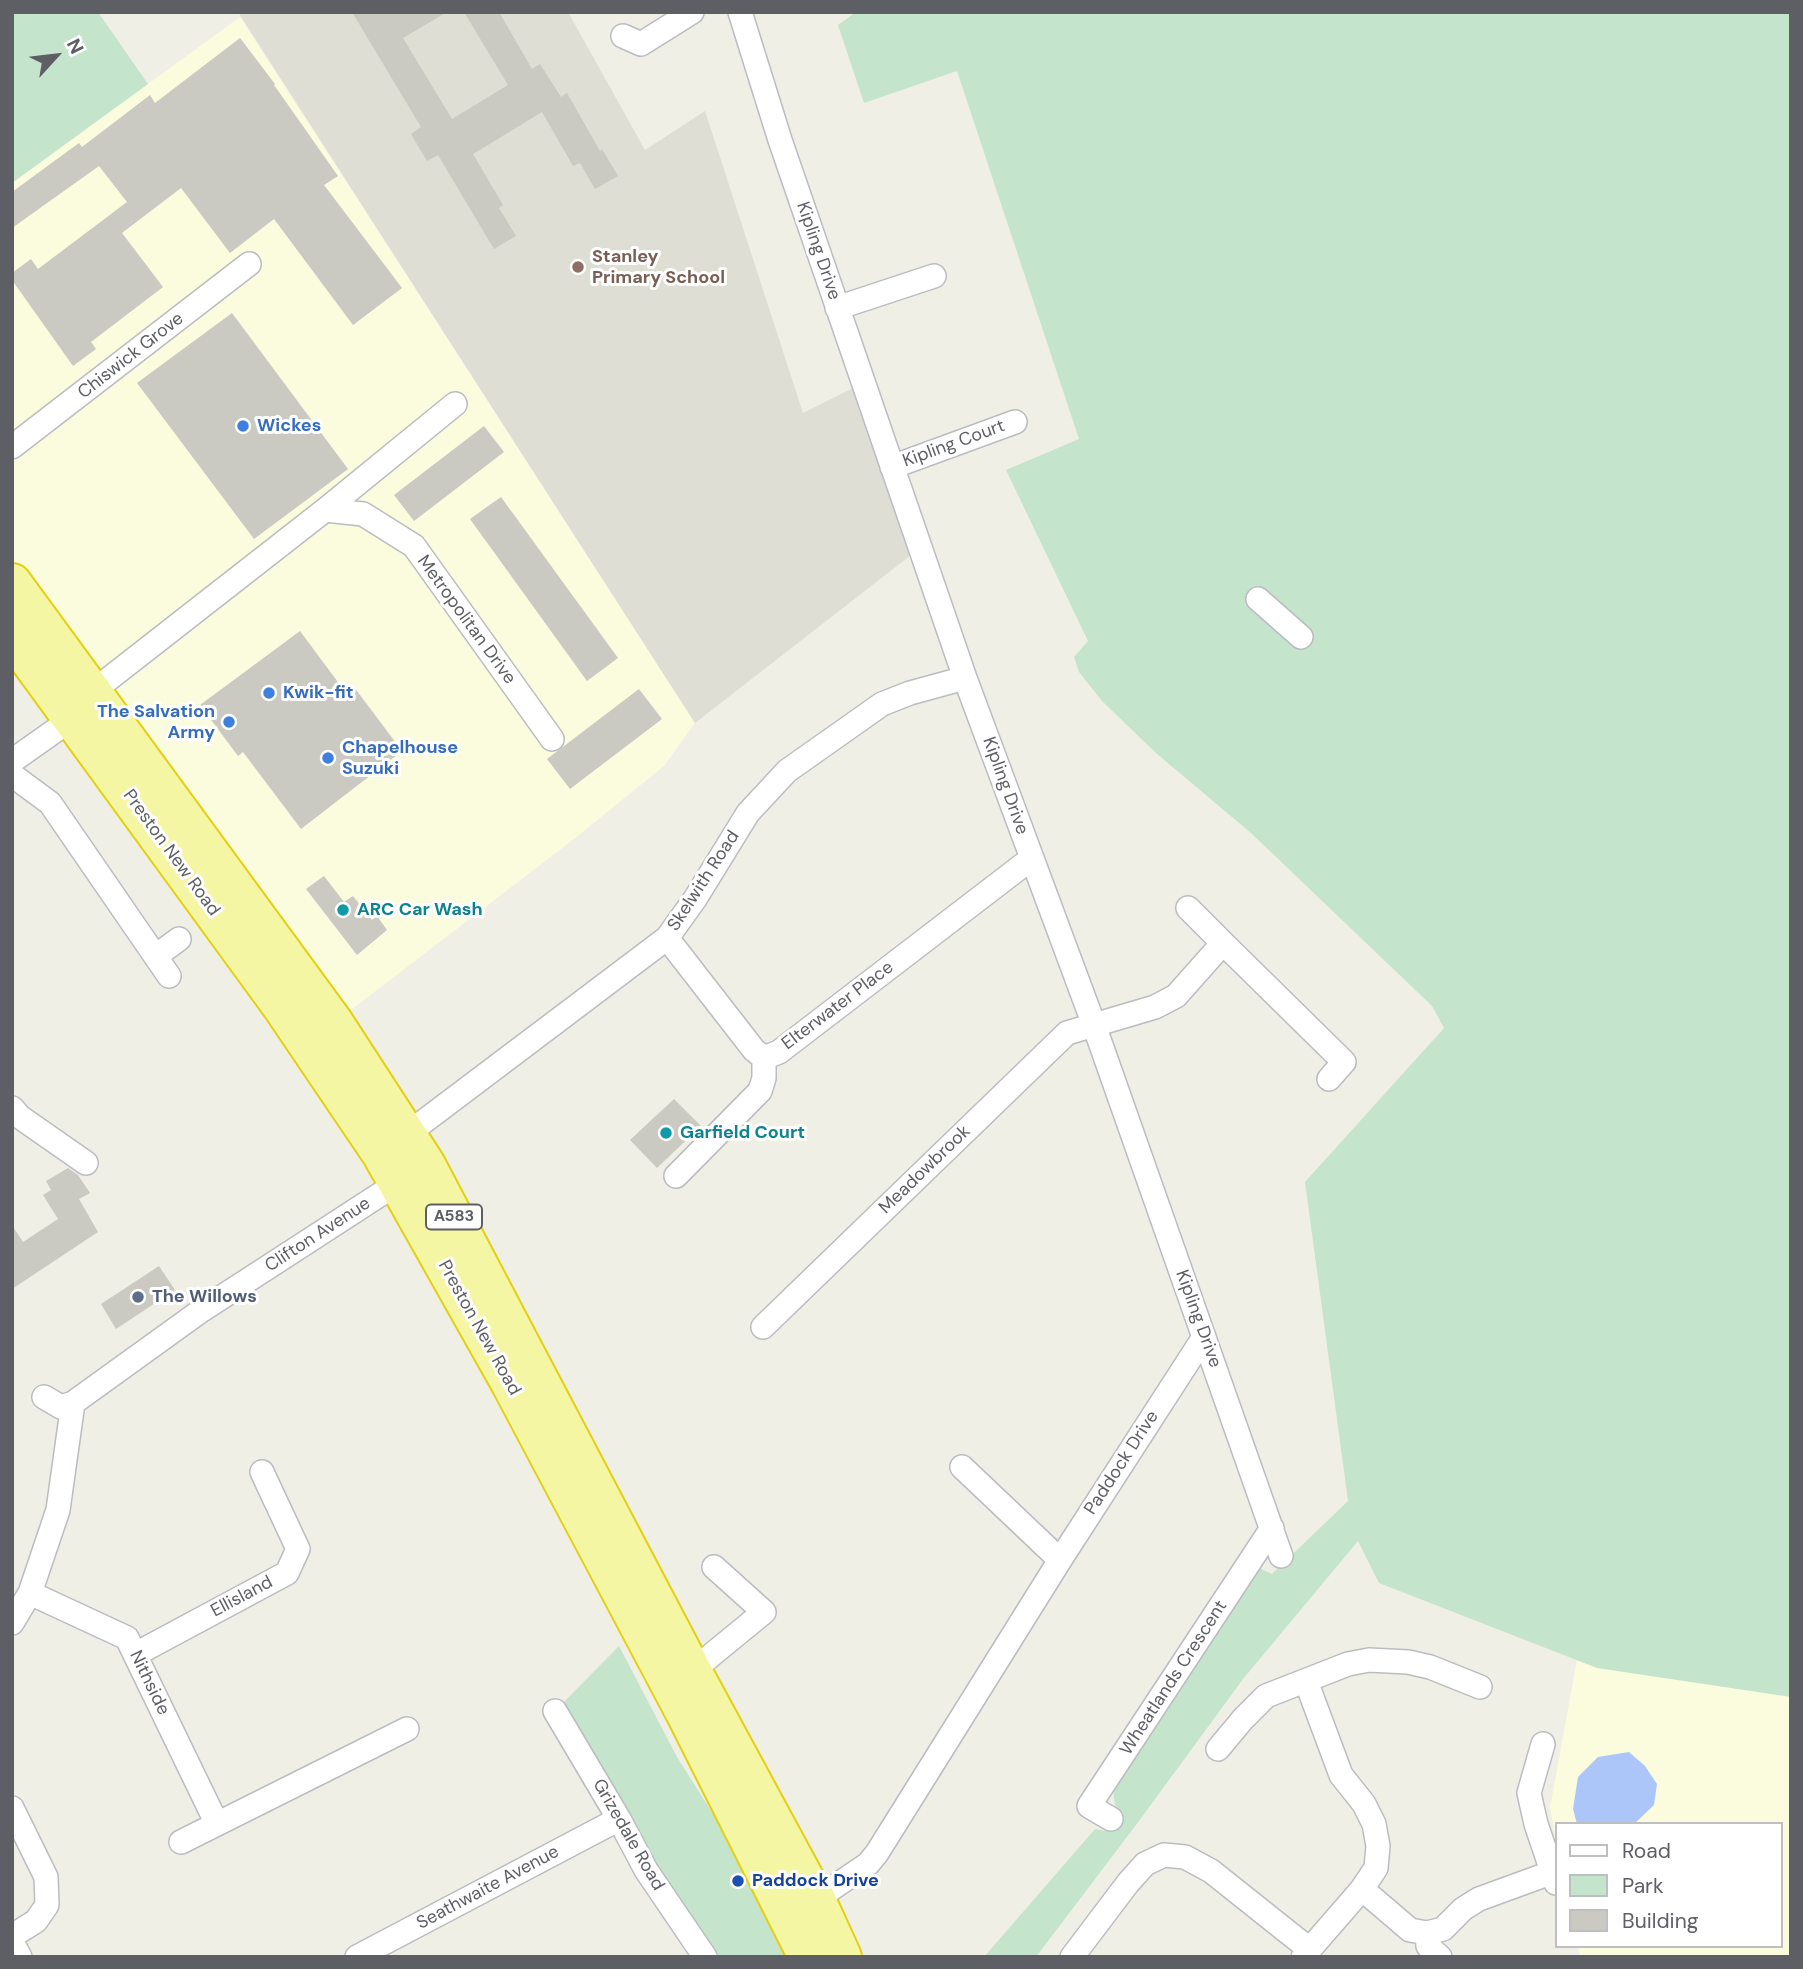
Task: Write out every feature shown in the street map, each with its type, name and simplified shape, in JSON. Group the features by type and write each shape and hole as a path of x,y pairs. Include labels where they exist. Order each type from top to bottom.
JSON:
{"highway":[{"name":"Preston New Road","path":"19,619 83,705 334,1023 511,1384 687,1716 801,1908 842,1957"},
{"name":"Preston New Road","path":"403,1159 692,1671 801,1908 808,1957"}],"street":[{"path":"635,48 692,12"},
{"name":"Kipling Drive","path":"740,12 780,140 965,678 1094,1026 1281,1556"},
{"name":"Chiswick Grove","path":"12,447 249,264"},
{"path":"837,308 934,276"},
{"path":"12,761 242,572 325,510 455,404"},
{"name":"Kipling Court","path":"892,467 1015,422"},
{"name":"Metropolitan Drive","path":"325,510 363,514 414,546 552,738"},
{"path":"1258,599 1301,636"},
{"name":"Skelwith Road","path":"403,1159 667,938 695,899 748,813 787,771 882,704 910,693 965,678"},
{"path":"12,775 50,803 169,975"},
{"name":"Elterwater Place","path":"676,1176 760,1091 764,1078 764,1058 779,1052 1032,858"},
{"path":"1197,910 1223,943 1344,1062 1329,1079"},
{"path":"667,938 754,1050 764,1058"},
{"path":"156,956 179,939"},
{"name":"Meadowbrook","path":"763,1326 1067,1033 1155,1007 1176,996 1223,943"},
{"path":"12,1108 20,1117 86,1163"},
{"name":"Clifton Avenue","path":"73,1403 403,1159"},
{"name":"Paddock Drive","path":"801,1908 868,1864 877,1853 1060,1560 1204,1337"},
{"path":"12,1623 30,1593 58,1510 73,1403 61,1407 44,1397"},
{"path":"962,1467 1060,1560"},
{"name":"Ellisland","path":"136,1654 287,1573 298,1549 262,1472"},
{"name":"Wheatlands Crescent","path":"1111,1819 1089,1806 1272,1528"},
{"path":"692,1671 764,1612 714,1567"},
{"name":"Nithside","path":"30,1593 127,1638 217,1824"},
{"path":"1218,1749 1242,1718 1266,1696 1348,1664 1369,1660 1408,1661 1480,1687"},
{"path":"1072,1957 1145,1864 1164,1855 1185,1857 1211,1871 1306,1953 1363,1889 1376,1868 1378,1846 1374,1824 1364,1804 1341,1775 1306,1681"},
{"name":"Grizedale Road","path":"555,1711 620,1819 646,1870 705,1957"},
{"path":"181,1842 407,1729"},
{"path":"1363,1889 1410,1930 1427,1933 1443,1929 1463,1909 1479,1899 1554,1878 1529,1793 1543,1744"},
{"path":"12,1808 46,1877 47,1905 36,1921 12,1936"},
{"name":"Seathwaite Avenue","path":"357,1957 620,1819"},
{"path":"1427,1933 1428,1946 1440,1957"},
{"path":"12,1942 20,1957"}],"shaded area":[{"name":"Stanley Primary School","path":"238,12 568,12 645,150 705,111 803,413 863,383 920,548 695,723"},
{"path":"240,17 695,723 664,766 574,839 334,1023 12,583 12,183"},
{"path":"1578,1654 1791,1688 1791,1957 1580,1957 1578,1948 1782,1948 1782,1822 1554,1822 1554,1830 1550,1808"}],"green space":[{"path":"12,12 98,12 148,84 12,183"},
{"path":"856,12 1791,12 1791,1697 1597,1668 1379,1583 1358,1541 1243,1679 1036,1957 984,1957 1095,1829 1110,1832 1121,1815 1115,1805 1113,1791 1257,1567 1272,1574 1348,1501 1305,1182 1444,1028 1432,1006 1251,833 1157,754 1102,701 1079,672 1074,657 1088,641 1006,470 1079,439 957,71 864,103 838,25"},
{"path":"619,1646 677,1757 722,1828 787,1957 705,1957 555,1711"}],"water":[{"path":"1629,1752 1645,1766 1657,1784 1654,1805 1636,1822 1576,1822 1573,1809 1578,1777 1598,1757"}],"building":[{"path":"352,12 447,12 403,38 452,119 508,85 464,12 499,12 532,69 540,64 561,97 567,93 600,151 602,149 618,176 595,189 580,163 573,166 542,112 473,154 503,205 499,208 516,236 494,249 438,155 427,161 411,134 421,127"},
{"path":"240,38 338,176 324,185 402,288 353,325 274,219 230,253 181,188 122,233 163,287 91,342 96,349 73,366 12,280 12,273 31,259 38,269 127,202 99,166 12,228 12,192 79,143 82,147 150,95 155,103"},
{"name":"Wickes","path":"232,313 348,469 254,539 137,383"},
{"path":"484,426 504,452 414,521 394,495"},
{"path":"501,497 618,658 587,681 470,519"},
{"path":"300,631 346,693 354,687 402,751 301,829 243,752 238,756 200,705"},
{"path":"639,689 662,719 570,789 547,759"},
{"name":"ARC Car Wash","path":"324,876 344,902 353,896 372,920 377,916 387,930 357,955 306,889"},
{"name":"Garfield Court","path":"674,1099 701,1126 657,1168 630,1140"},
{"path":"68,1168 78,1175 90,1193 79,1199 98,1232 12,1289 12,1225 23,1242 58,1219 43,1195 51,1190 46,1181"},
{"name":"The Willows","path":"159,1266 175,1290 116,1329 101,1304"}],"place":[{"name":"Stanley Primary School","path":"578,267"},
{"name":"Wickes","path":"243,426"},
{"name":"Kwik-fit","path":"269,693"},
{"name":"The Salvation Army","path":"229,722"},
{"name":"Chapelhouse Suzuki","path":"328,758"},
{"name":"ARC Car Wash","path":"343,910"},
{"name":"Garfield Court","path":"666,1133"},
{"name":"The Willows","path":"138,1297"},
{"name":"Paddock Drive","path":"738,1881"}]}
